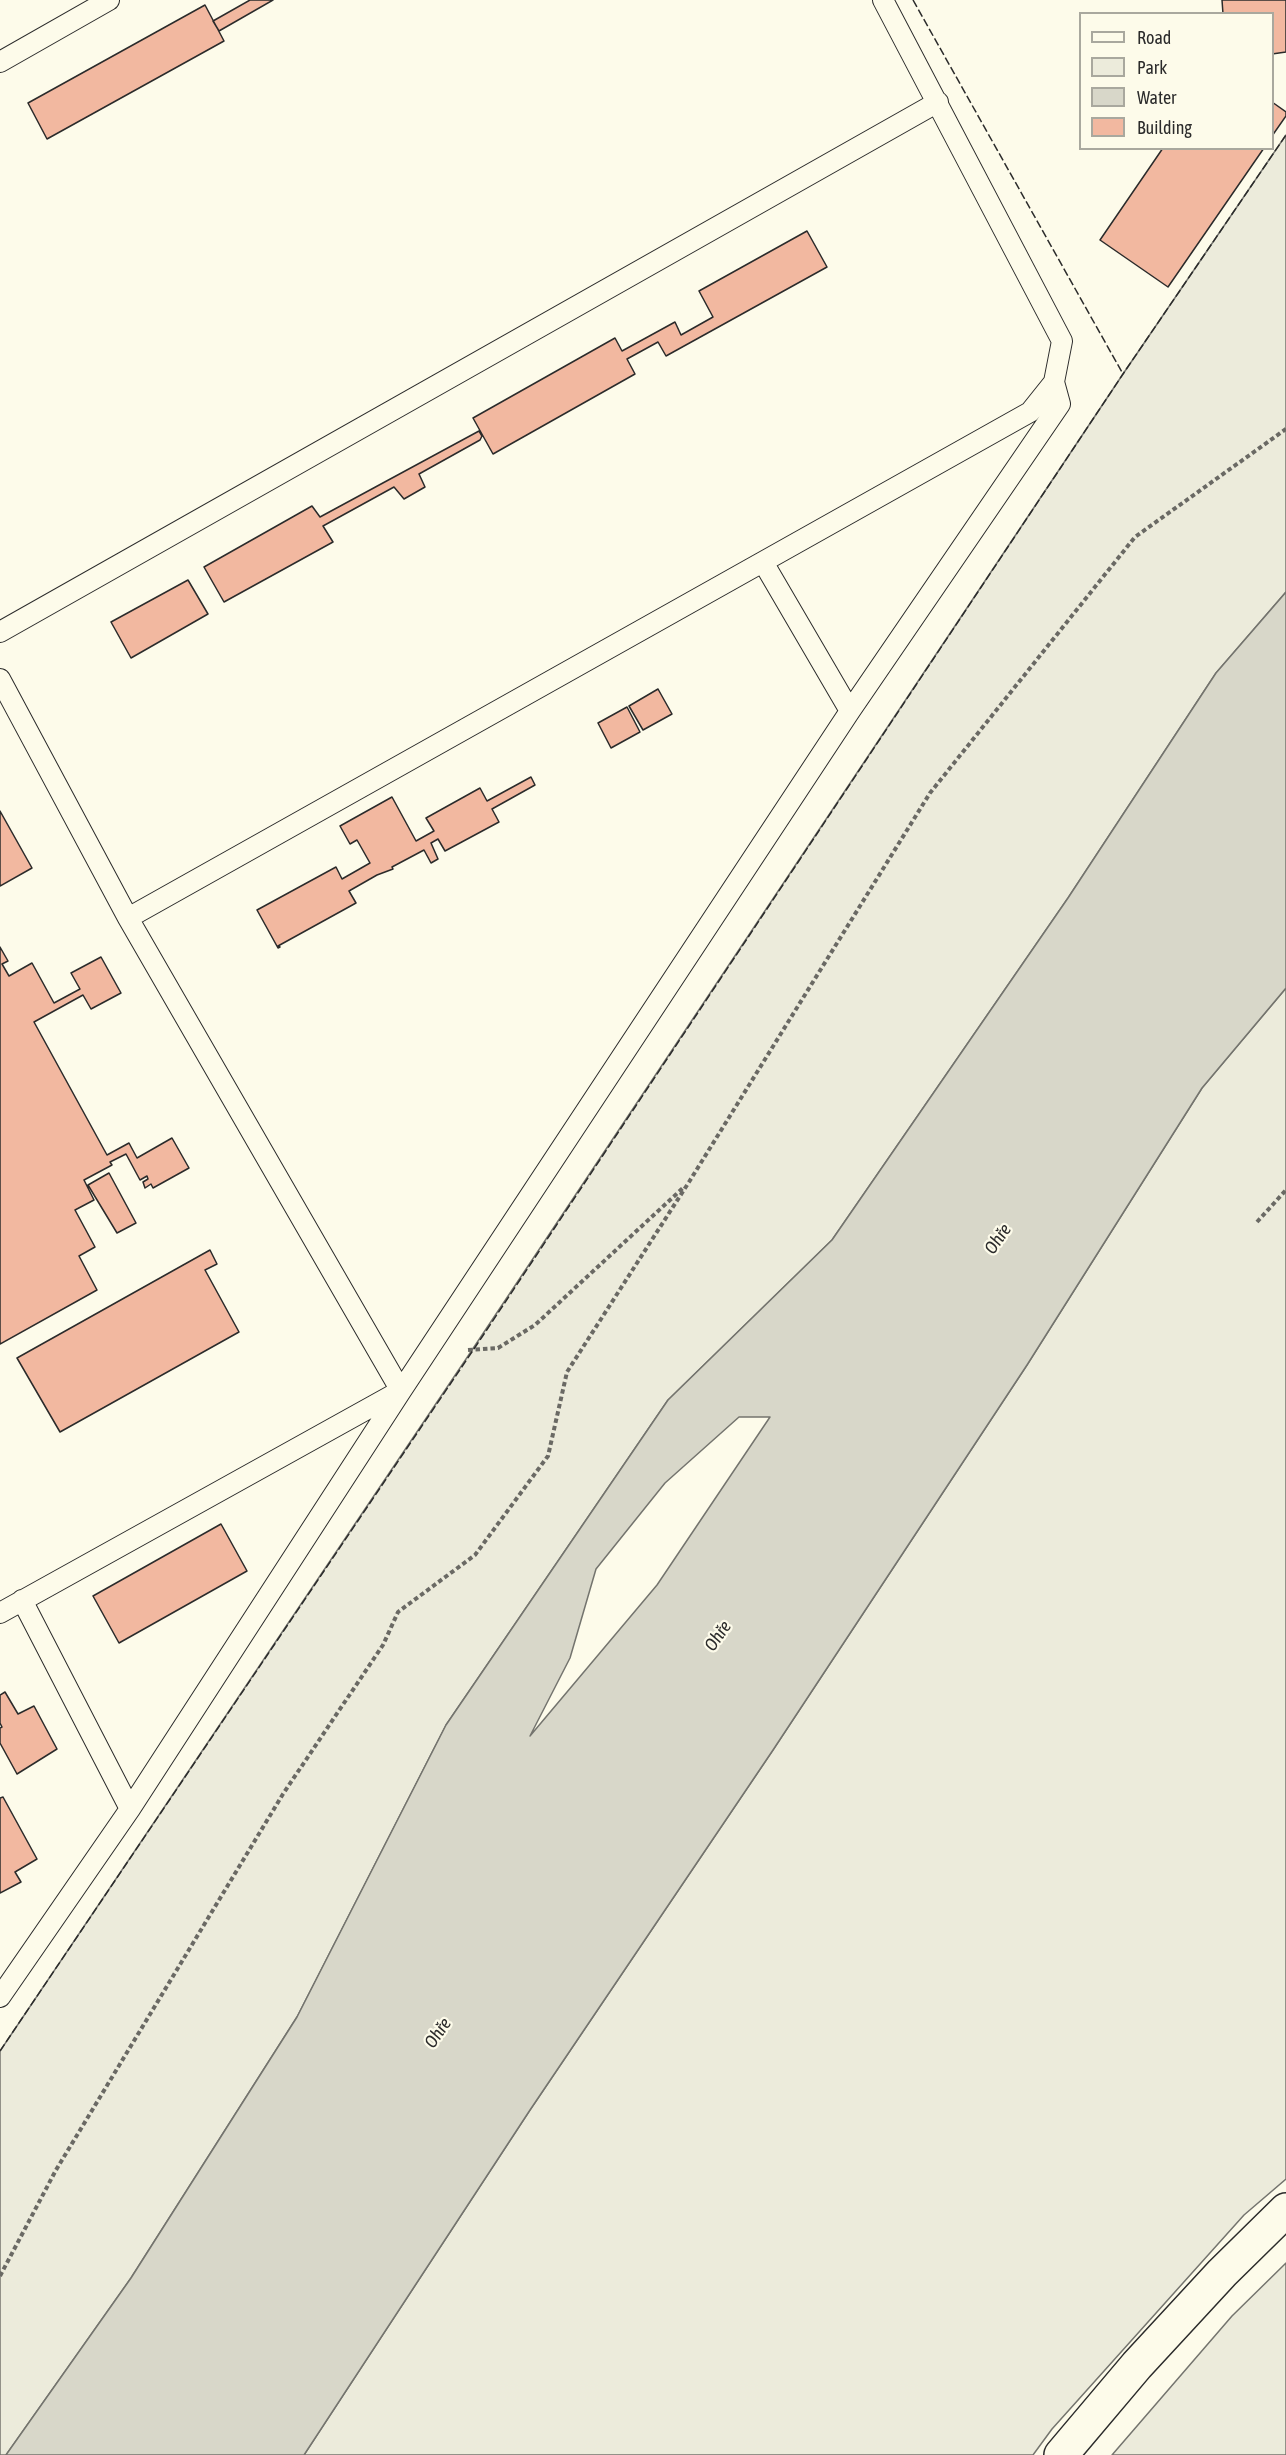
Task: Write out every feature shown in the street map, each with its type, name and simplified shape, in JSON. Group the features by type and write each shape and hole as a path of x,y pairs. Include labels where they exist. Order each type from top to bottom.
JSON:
{"street":[{"path":"1061,2455 1137,2364 1222,2273 1286,2210"}],"lane":[{"path":"0,62 109,0"},
{"path":"0,1997 130,1809 434,1340 850,711 1060,404 1054,382 1062,341 883,0"},
{"path":"0,632 938,102"},
{"path":"128,918 1030,412 1054,382"},
{"path":"763,562 850,711"},
{"path":"0,679 128,918 401,1391"},
{"path":"0,1613 401,1391"},
{"path":"22,1600 130,1809"}],"path":[{"path":"0,2276 56,2170 283,1794 383,1645 398,1612 475,1555 548,1456 567,1372 689,1182 930,793 1135,537 1286,429"},
{"path":"434,1340 472,1351 498,1348 535,1325 689,1182"},
{"path":"1257,1222 1286,1190"}],"green space":[{"path":"1286,135 1286,592 1216,673 1068,898 832,1240 668,1400 446,1725 297,2017 131,2278 6,2455 0,2455 0,2051 464,1362 1123,374"},
{"path":"1286,988 1286,2179 1244,2215 1052,2429 1033,2455 304,2455 530,2110 773,1750 1027,1365 1202,1088"},
{"path":"1286,2263 1286,2455 1112,2455 1232,2316"}],"water":[{"name":"Ohře","path":"1286,592 1286,988 1202,1088 1027,1365 773,1750 530,2110 304,2455 6,2455 131,2278 297,2017 446,1725 668,1400 832,1240 1068,898 1216,673","holes":["739,1417 770,1417 657,1585 530,1736 570,1658 596,1569 665,1483"]}],"building":[{"path":"250,0 273,0 219,31 213,21"},
{"path":"1222,0 1286,0 1286,52 1274,54 1274,12 1223,12"},
{"path":"205,5 224,41 47,139 28,103"},
{"path":"1274,103 1286,112 1286,116 1274,133"},
{"path":"1162,150 1263,150 1168,287 1100,240"},
{"path":"807,231 827,267 666,356 658,342 627,359 635,374 493,454 473,418 615,338 622,351 675,322 681,335 713,317 699,291"},
{"path":"479,431 482,436 480,440 419,474 425,487 404,499 394,487 323,526 333,542 224,602 204,567 312,506 320,517"},
{"path":"188,580 208,614 131,658 111,622"},
{"path":"658,689 672,714 643,730 629,706"},
{"path":"627,707 640,732 611,748 598,723"},
{"path":"531,777 535,785 492,809 499,822 445,851 438,839 431,843 438,859 431,863 424,850 392,867 393,869 377,875 349,891 356,903 278,948 257,910 336,867 342,879 370,863 357,840 350,844 340,826 392,797 416,841 434,831 426,818 480,788 487,801"},
{"path":"0,811 32,868 0,886"},
{"path":"0,947 8,961 2,964 9,976 32,963 54,1003 80,989 71,973 101,957 121,993 91,1009 83,995 34,1022 107,1155 129,1143 137,1158 172,1138 189,1168 153,1188 151,1184 145,1188 143,1182 148,1179 147,1176 140,1180 126,1154 110,1162 112,1165 84,1180 94,1200 75,1210 95,1247 79,1256 97,1290 0,1344"},
{"path":"109,1173 136,1223 117,1233 88,1185"},
{"path":"210,1250 217,1264 205,1270 239,1332 60,1432 17,1358"},
{"path":"221,1524 247,1571 119,1643 93,1596"},
{"path":"5,1692 18,1714 34,1706 57,1749 17,1774 0,1743 0,1728 2,1727 0,1695"},
{"path":"3,1797 37,1859 15,1872 21,1882 0,1893 0,1798"}],"fence":[{"path":"913,0 1123,374"},
{"path":"0,2051 482,1337 1123,374 1286,135"}]}
